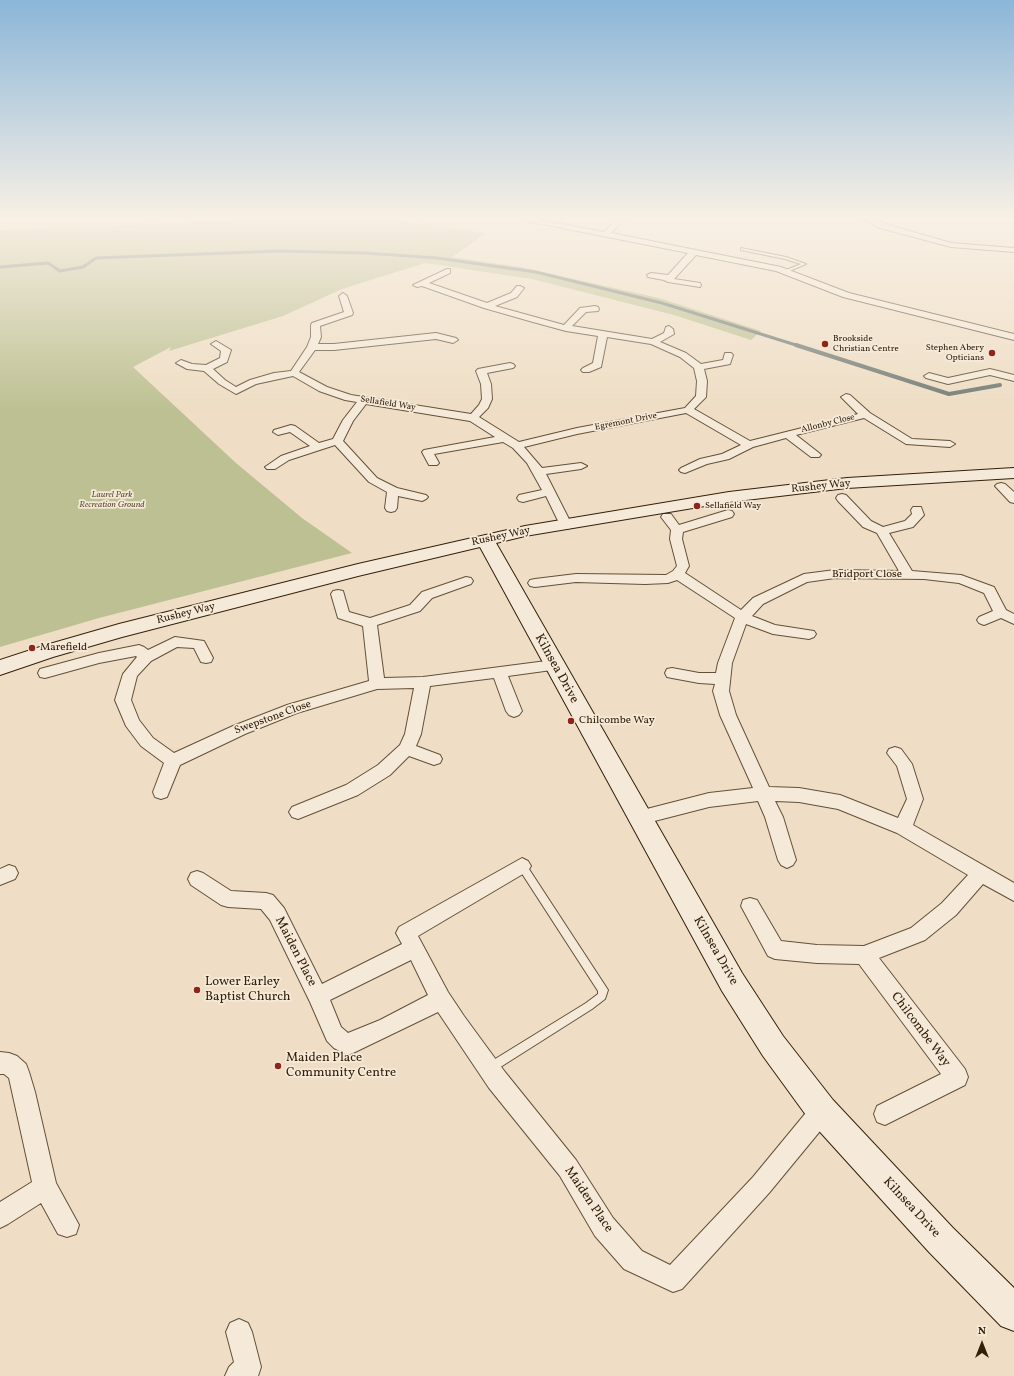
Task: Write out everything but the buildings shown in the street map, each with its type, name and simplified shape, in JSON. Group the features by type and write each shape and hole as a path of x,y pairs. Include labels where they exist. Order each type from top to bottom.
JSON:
{"street":[{"path":"421,283 417,285 566,328 653,342 683,355 699,367 702,380 701,397 688,410 749,446"},
{"path":"687,283 697,285"},
{"path":"811,283 823,289 1014,337"},
{"path":"487,306 514,295 520,288"},
{"path":"207,368 237,396 253,382 274,376 294,374 312,347 316,337 315,325 349,313 343,296"},
{"path":"566,328 581,309 595,309"},
{"path":"653,342 669,334 669,329"},
{"path":"598,366 603,334"},
{"path":"312,347 362,344 436,336 453,336"},
{"path":"181,363 190,367 207,368 224,360 226,350 216,344"},
{"path":"362,344 366,354"},
{"path":"699,367 729,361"},
{"path":"469,370 481,371 510,366"},
{"path":"586,370 598,366 609,370"},
{"path":"473,418 484,406 487,399 486,384 481,371"},
{"path":"929,376 948,381 990,372 1014,378"},
{"name":"Sellafield Way","path":"294,374 324,389 364,400 473,418 517,446 531,461 566,525"},
{"name":"Allonby Close","path":"846,397 866,415 910,442 950,444"},
{"path":"271,467 285,458 337,441 348,420 364,400"},
{"name":"Egremont Drive","path":"517,446 577,432 688,410"},
{"name":"Allonby Close","path":"685,470 704,461 725,456 749,446 834,422 866,415"},
{"path":"278,432 291,428 318,447"},
{"name":"Allonby Close","path":"790,435 815,455"},
{"path":"433,463 428,452 505,438"},
{"path":"337,441 373,480 393,492 422,497"},
{"path":"908,455 910,442"},
{"path":"538,472 582,466"},
{"name":"Rushey Way","path":"0,668 46,652 119,631 358,570 485,540 729,497 847,483 1014,473"},
{"path":"1001,486 1014,499"},
{"path":"391,508 393,492"},
{"path":"523,498 549,492"},
{"path":"842,498 867,524 882,531 909,524 918,515 917,510"},
{"path":"677,530 728,514"},
{"path":"535,583 576,578 668,579 678,574 683,566 676,539 677,530 667,517"},
{"name":"Bridport Close","path":"882,531 908,575"},
{"name":"Kilnsea Drive","path":"485,540 732,982 773,1046 822,1111 941,1240 1014,1313"},
{"path":"678,574 742,617 773,629 809,634"},
{"name":"Bridport Close","path":"764,794 728,715 721,691 725,663 742,617 758,601 804,578 835,574 908,575 961,579 989,590 1001,613"},
{"path":"600,579 606,592"},
{"path":"338,594 343,615 370,623 415,608 427,595 466,581"},
{"path":"984,620 1001,613 1014,619"},
{"path":"370,623 377,684"},
{"path":"161,792 173,761 147,742 132,722 123,700 130,674 146,657 175,642 199,644 206,658"},
{"path":"45,673 99,658 139,650 146,657"},
{"name":"Swepstone Close","path":"173,761 239,730 292,709 377,684 422,682 554,665"},
{"path":"499,673 514,711"},
{"path":"672,673 699,678 723,678"},
{"path":"298,812 352,790 384,770 407,749 413,734 422,682"},
{"path":"407,749 434,759"},
{"path":"895,753 904,764 915,799 903,828"},
{"path":"639,818 709,800 764,794 799,795 840,802 903,828 1014,893"},
{"path":"764,794 774,817 787,860"},
{"name":"Maiden Place","path":"522,866 406,933 441,999 489,1069 568,1168 604,1227 633,1260 673,1280 761,1185 822,1111"},
{"path":"750,906 775,950 817,954 864,955 918,934 949,909 980,874"},
{"name":"Maiden Place","path":"197,879 228,899 266,901 277,914 318,996 415,948"},
{"name":"Chilcombe Way","path":"864,955 957,1078 885,1114"},
{"path":"318,996 334,1034 341,1041 347,1044 353,1043 441,999"},
{"path":"0,1063 9,1064 18,1072 24,1092 45,1187 67,1225"},
{"path":"0,1216 45,1187"},
{"path":"238,1376 248,1367 239,1332"}],"lane":[{"path":"489,1069 589,1006 602,996 603,990 522,866"}],"green space":[{"name":"Laurel Park Recreation Ground","path":"0,283 360,283 342,289 283,316 169,351 171,347 133,367 236,463 302,518 352,553 99,618 0,647"},
{"name":"Laurel Park Recreation Ground","path":"549,283 593,283 659,298 761,331 751,340 674,315"}],"waterway":[{"path":"582,283 662,303 799,346"},
{"path":"796,345 949,394 1000,385"}],"place":[{"name":"Brookside Christian Centre","path":"825,344"},
{"name":"Stephen Abery Opticians","path":"992,353"},
{"name":"Sellafield Way","path":"697,506"},
{"name":"Marefield","path":"32,648"},
{"name":"Chilcombe Way","path":"571,721"},
{"name":"Lower Earley Baptist Church","path":"197,990"},
{"name":"Maiden Place Community Centre","path":"278,1066"}]}
